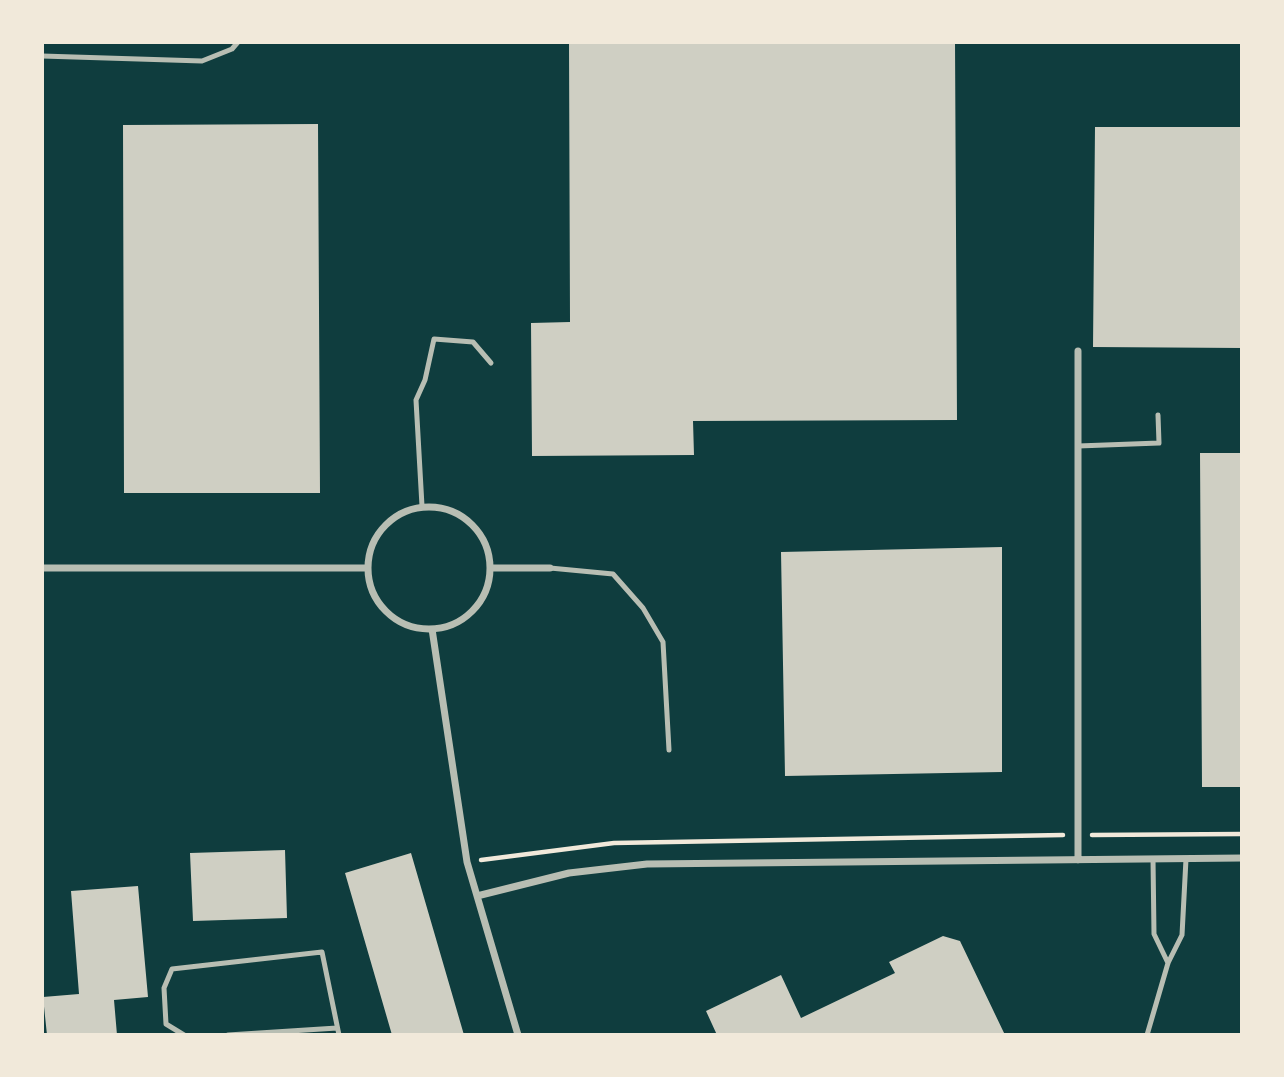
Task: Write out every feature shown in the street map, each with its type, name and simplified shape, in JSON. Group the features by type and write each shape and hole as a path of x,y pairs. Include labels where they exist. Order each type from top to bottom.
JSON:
{"street":[{"path":"1078,351 1078,860"},
{"path":"422,506 443,508 463,516 479,531 488,550 491,568 487,589 477,607 460,621 432,629 411,626 392,616 377,601 368,568 371,547 382,528 398,514 422,506"},
{"path":"42,568 368,568"},
{"path":"491,568 551,568"},
{"path":"432,629 467,862 518,1035"},
{"path":"477,896 569,873 647,864 1242,858"}],"lane":[{"path":"42,56 202,61 232,49 237,42"},
{"path":"422,506 416,400 425,380 434,339 474,341 491,363"},
{"path":"1078,446 1159,443 1158,415"},
{"path":"551,568 612,574 642,608 663,642 669,750"},
{"path":"1153,859 1154,934 1168,964"},
{"path":"1147,1035 1168,964 1182,935 1186,859"},
{"path":"184,1035 166,1024 164,988 172,969 323,952 339,1035"},
{"path":"228,1035 337,1028"}],"path":[{"path":"467,862 614,843 1242,834"}],"building":[{"path":"569,42 955,42 957,420 693,421 694,455 532,456 531,323 570,322"},
{"path":"318,124 320,493 124,493 123,125"},
{"path":"1095,127 1242,127 1242,348 1093,347"},
{"path":"1200,453 1242,453 1242,787 1202,787"},
{"path":"1002,547 1002,772 785,776 781,552"},
{"path":"285,850 287,918 193,921 190,853"},
{"path":"411,853 464,1035 392,1035 345,873"},
{"path":"138,886 148,997 114,1000 117,1035 47,1035 43,997 79,994 71,891"},
{"path":"943,936 960,941 1005,1035 717,1035 706,1011 781,975 801,1018 895,973 889,962"}]}
